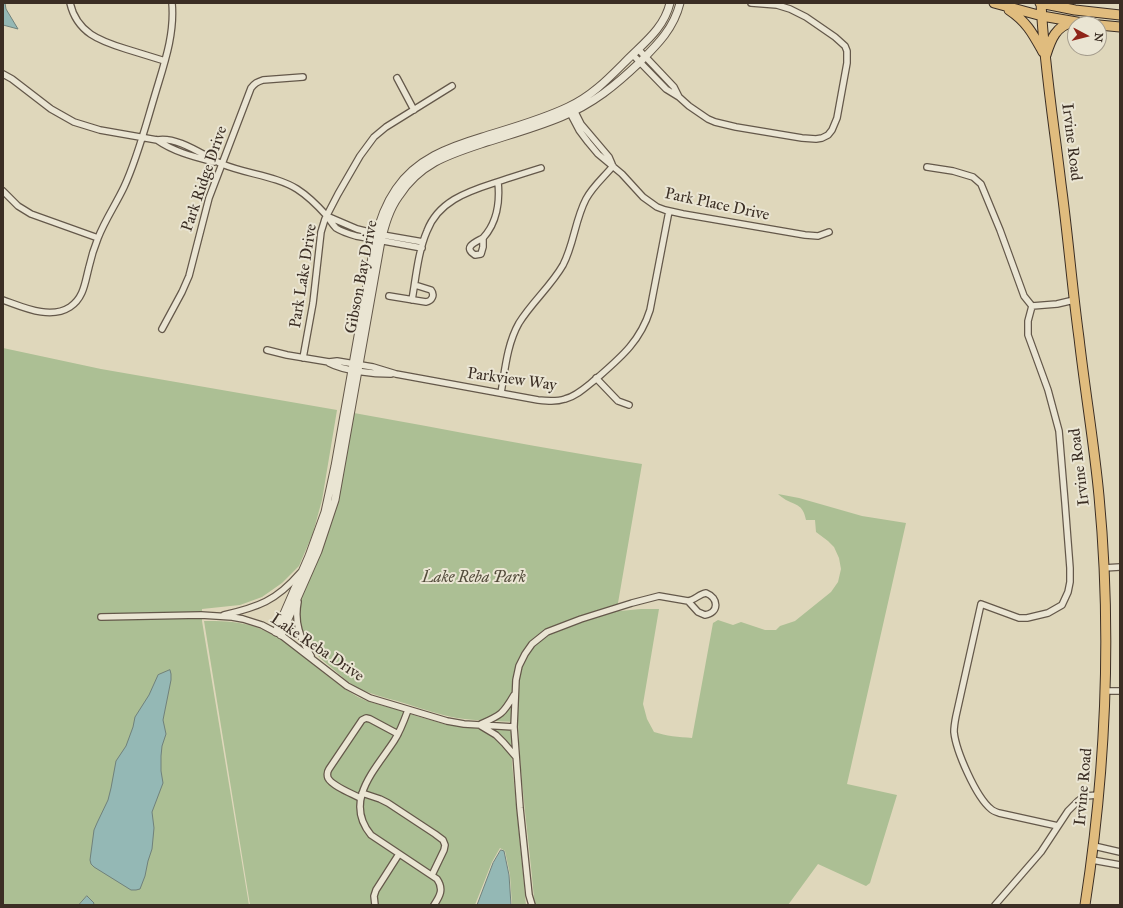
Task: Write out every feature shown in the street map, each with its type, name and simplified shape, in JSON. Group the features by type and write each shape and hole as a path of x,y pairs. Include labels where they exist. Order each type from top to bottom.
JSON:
{"main road":[{"path":"1041,3 1075,10 1120,15"},
{"name":"Irvine Road","path":"1041,3 1074,300 1099,496 1104,568 1106,691 1094,846 1085,905"},
{"path":"1075,3 1108,14"},
{"path":"997,4 1067,21"},
{"path":"997,4 1018,16 1025,23 1031,30 1046,58"},
{"path":"1046,58 1056,32 1067,23"},
{"path":"1107,26 1120,27"}],"street":[{"path":"70,3 81,26 92,36 106,43 165,61"},
{"path":"3,300 33,310 48,313 62,311 69,308 75,304 83,292 98,238 124,186 143,137 170,41 173,25 172,3"},
{"name":"Gibson Bay Drive","path":"571,109 597,90 656,32 666,17 670,3"},
{"name":"Gibson Bay Drive","path":"278,634 298,597 318,551 328,513 330,491 343,438 384,211 396,189 409,173 426,160 440,152 593,101 607,91 640,62 662,39 677,14 680,3"},
{"path":"636,52 640,62 666,89 708,119 736,127 809,139 822,138 828,135 837,118 847,63 847,51 845,46 835,37 798,12 777,5 751,3"},
{"path":"636,52 645,56 674,87 679,97"},
{"path":"3,74 12,79 51,109 74,122 100,130 157,140 168,140 198,151 222,164"},
{"name":"Park Ridge Drive","path":"162,329 189,276 209,198 254,84 263,80 303,77"},
{"path":"397,78 414,110"},
{"name":"Park Lake Drive","path":"303,358 313,303 319,238 327,216 369,142 386,127 452,86"},
{"name":"Park Place Drive","path":"571,109 583,136 598,154 657,207 670,211 812,236 818,236 829,232"},
{"path":"157,140 164,145 196,158 277,180 291,186 310,199 327,216 379,237 422,248"},
{"path":"182,152 185,146"},
{"path":"501,393 509,348 515,331 563,264 570,248 586,198 594,186 613,166"},
{"path":"927,167 953,170 973,177 981,184 1000,230 1024,296 1032,306"},
{"path":"412,300 423,242 430,224 439,211 455,198 466,193 541,168"},
{"path":"483,238 491,227 496,215 498,203 498,182"},
{"path":"3,191 18,206 31,214 98,238"},
{"name":"Parkview Way","path":"267,350 303,358 337,362 377,374 396,374 547,401 572,397 624,354 635,341 644,326 652,301 670,211"},
{"path":"379,237 423,242"},
{"path":"389,296 426,302 433,297 433,292 429,289 415,285"},
{"path":"1032,306 1057,304 1074,300"},
{"path":"1032,306 1028,321 1028,335 1048,390 1059,431 1066,503 1070,582 1068,592 1062,605 1048,613 1027,618 1019,618 981,604 954,730 968,773 976,790 992,810 999,813 1058,826"},
{"path":"596,378 618,401 630,406"},
{"name":"Gibson Bay Drive","path":"278,634 328,513"},
{"path":"1104,568 1120,567"},
{"path":"218,616 248,609 268,601 288,587 304,568"},
{"path":"532,905 529,895 527,876 514,727 515,693 518,673 524,654 532,644 547,632 581,619 649,598 659,596 691,600 706,593 714,597 716,601 715,609 709,614 705,615 698,612 688,600"},
{"path":"298,597 296,616 299,631 313,660"},
{"name":"Lake Reba Drive","path":"101,617 201,615 238,618 253,622 278,634 338,680 355,691 377,700 447,721 514,727"},
{"path":"1106,691 1120,691"},
{"path":"479,725 497,717 505,710 515,693"},
{"path":"408,710 398,734 368,781 361,795 360,813 367,830 376,839 432,875 440,883 441,888 439,898 434,905"},
{"path":"398,734 370,719 366,718 362,720 329,769 327,777 344,789 361,795 380,799 388,803 443,840 445,845 444,850 432,875"},
{"path":"479,725 496,735 516,757"},
{"path":"995,905 1041,852 1068,811 1085,796 1099,795"},
{"path":"1094,846 1120,852"},
{"path":"375,905 374,896 376,890 399,854"},
{"path":"1092,860 1120,865"}],"green space":[{"path":"3,348 101,369 337,410 322,500 313,533 299,566 282,583 262,597 240,605 202,609 202,621 249,905 93,905 94,903 87,896 79,905 3,905"},
{"name":"Lake Reba Park","path":"354,413 642,464 618,603 620,611 659,609 643,704 647,719 654,732 677,737 692,738 713,623 718,620 733,625 741,622 765,630 776,630 780,626 795,621 831,592 838,582 841,569 839,558 834,547 816,532 815,520 806,520 802,509 778,494 799,498 862,516 906,523 847,784 897,795 870,883 866,886 818,864 788,905 535,905 518,722 472,720 451,717 378,696 356,687 346,680 316,654 304,638 299,619 302,596 332,522"},
{"path":"204,621 221,621 249,625 279,638 331,679 358,697 370,702 444,724 480,729 510,730 526,905 512,905 510,875 505,851 500,848 492,862 475,905 250,905"}],"water":[{"path":"3,3 5,3 6,9 18,29 3,25"},
{"path":"170,670 171,680 163,720 166,734 162,746 161,756 163,783 152,812 154,828 152,849 140,889 131,890 91,864 90,860 94,830 108,800 116,761 126,746 135,717 149,695 158,675"},
{"path":"501,850 504,851 509,875 511,905 477,905 493,863"},
{"path":"87,896 94,903 93,905 79,905"}]}
